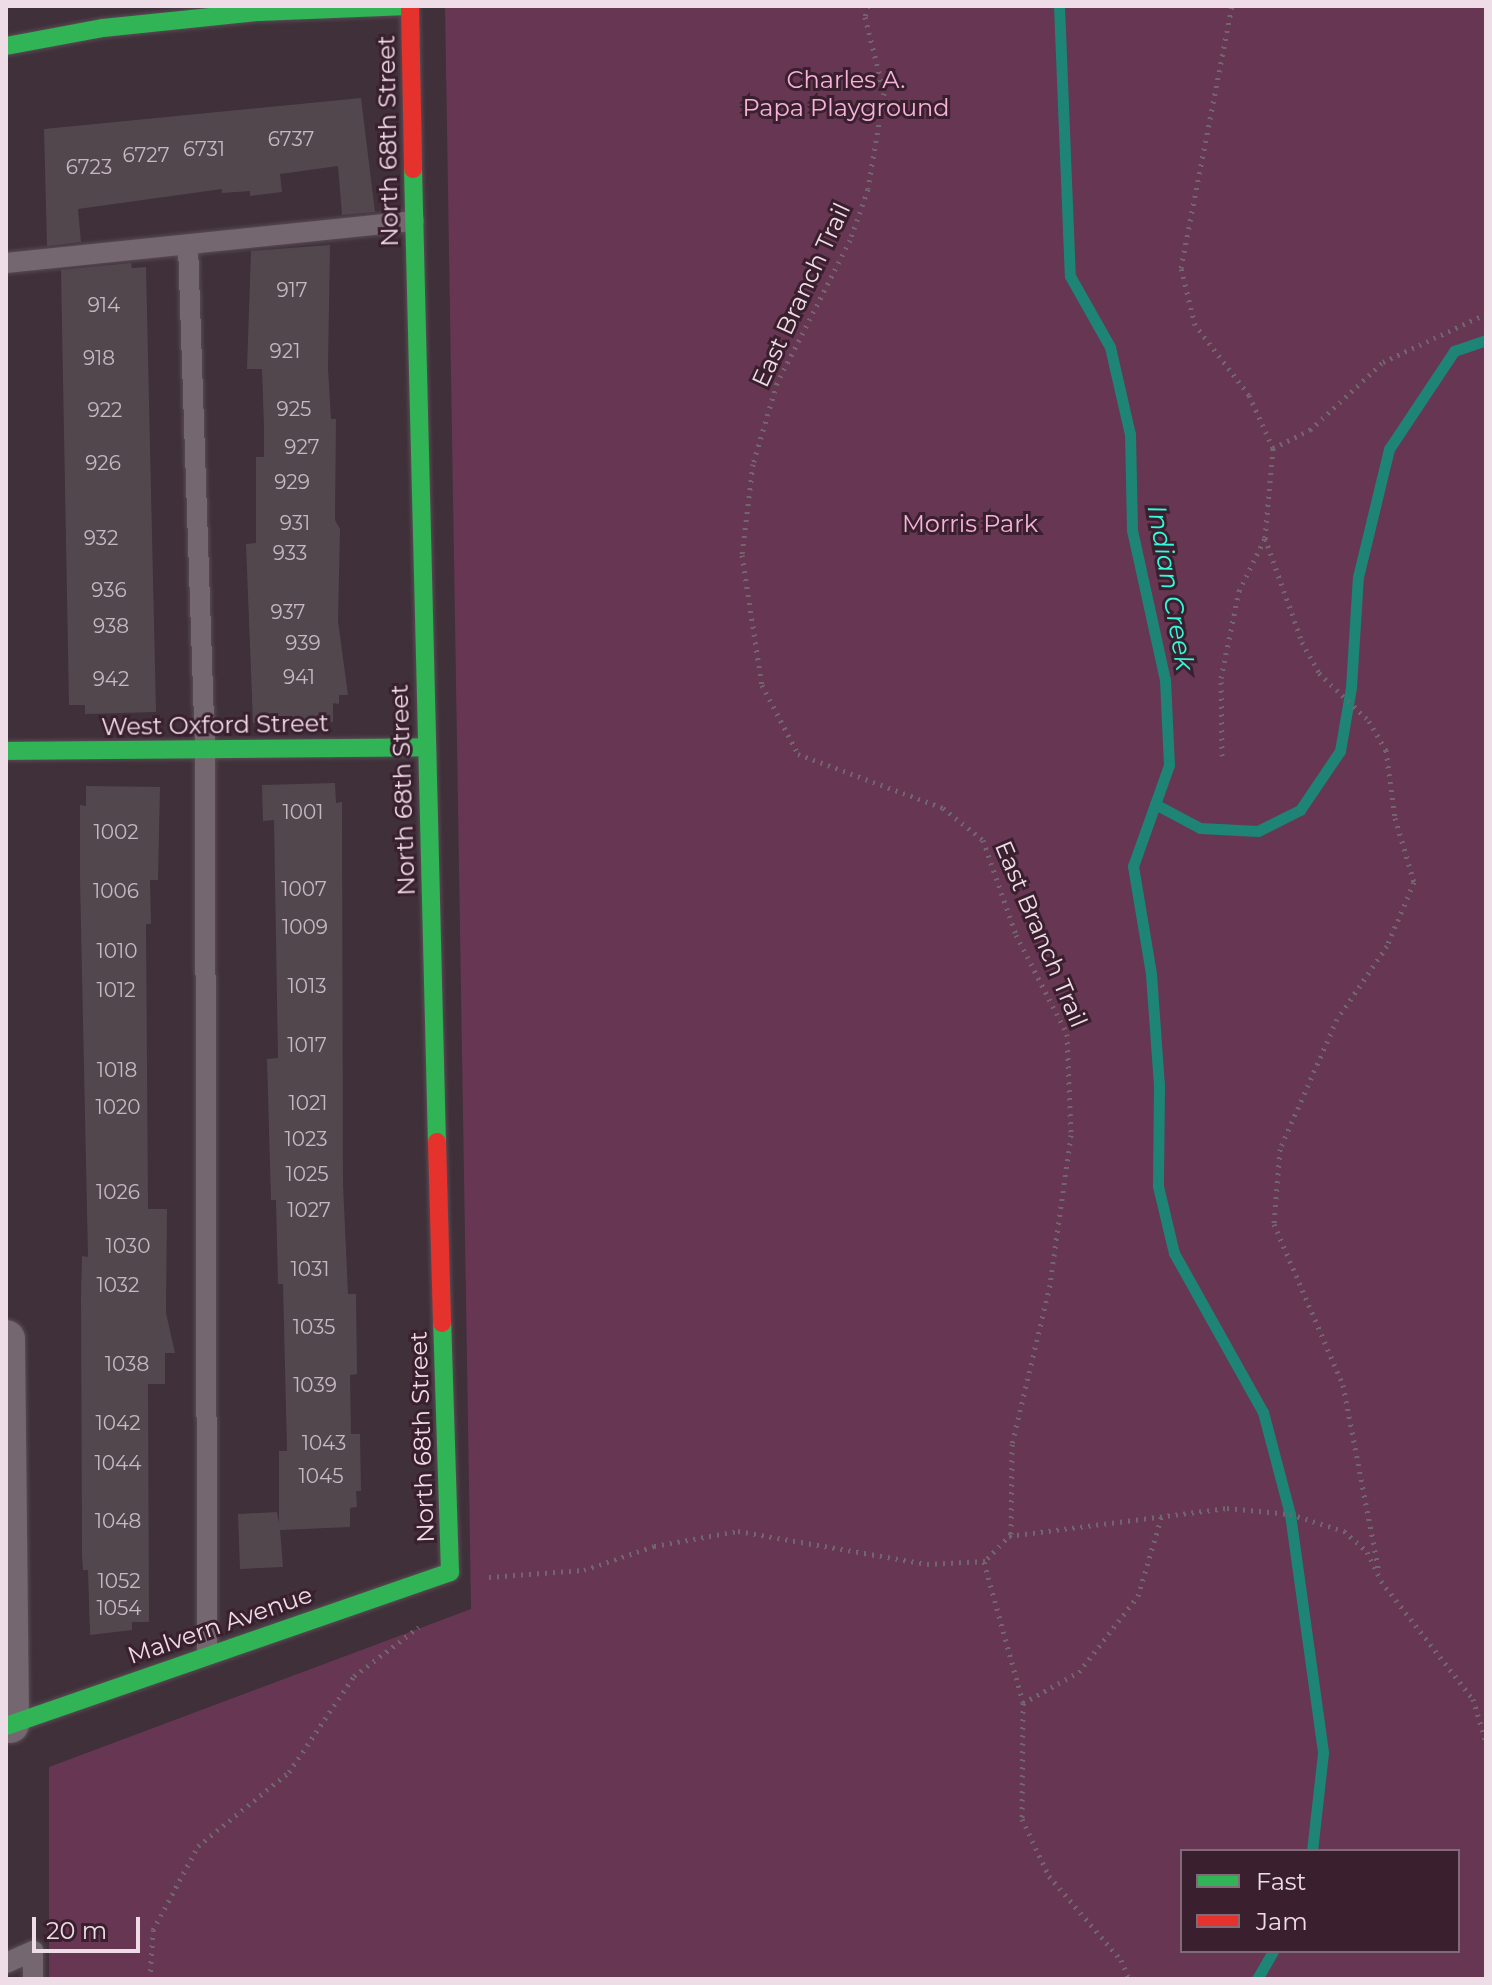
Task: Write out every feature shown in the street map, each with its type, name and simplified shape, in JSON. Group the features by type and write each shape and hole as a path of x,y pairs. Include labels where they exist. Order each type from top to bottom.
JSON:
{"street":[{"path":"6,46 103,28 259,12 409,6"},
{"name":"North 68th Street","path":"409,6 425,747 450,1572"},
{"name":"West Oxford Street","path":"6,751 425,747"},
{"path":"6,1339 8,1725"},
{"name":"Malvern Avenue","path":"8,1725 450,1572"}],"lane":[{"path":"6,263 414,221"},
{"path":"188,245 205,749 207,1654"},
{"path":"6,1963 33,1951 33,1979"}],"path":[{"name":"East Branch Trail","path":"868,6 865,17 884,93 868,189 850,240 777,383 753,464 742,555 762,685 798,754 943,808 983,840 1016,935 1067,1034 1071,1135 1050,1285 1012,1444 1011,1534"},
{"path":"1222,756 1224,664 1239,591 1265,538 1273,448 1249,395 1195,325 1181,268 1232,6"},
{"path":"1273,448 1310,430 1383,362 1486,314"},
{"path":"1265,538 1302,642 1319,673 1369,721 1386,750 1395,818 1414,882 1387,946 1337,1019 1280,1149 1274,1224 1343,1385 1381,1581"},
{"path":"478,1578 584,1570 654,1546 738,1531 927,1564 984,1562 1011,1534 1110,1527 1162,1514 1227,1508 1290,1514 1344,1531 1367,1552 1381,1581 1473,1699 1486,1742"},
{"path":"1023,1703 1079,1672 1138,1596 1162,1514"},
{"path":"984,1562 1023,1703 1022,1819 1049,1876 1121,1960 1129,1979"},
{"path":"150,1979 153,1930 198,1846 289,1772 354,1676 427,1621"}],"green space":[{"name":"Morris Park","path":"445,6 1486,6 1486,1979 49,1979 49,1767 471,1609"}],"building":[{"path":"361,98 375,212 342,215 338,166 280,174 282,192 250,196 250,191 222,193 222,189 78,209 81,242 47,246 44,129"},
{"path":"330,245 328,368 331,419 336,419 335,520 340,529 338,621 348,695 339,695 339,704 333,703 333,722 253,723 246,544 256,543 256,457 264,457 264,427 262,369 247,369 251,251"},
{"path":"131,263 132,268 146,267 156,712 85,714 85,705 69,705 61,270"},
{"path":"335,783 336,803 342,802 343,1184 348,1294 356,1294 357,1374 350,1375 351,1434 360,1434 361,1491 356,1491 357,1507 350,1508 350,1527 280,1530 283,1567 240,1569 238,1514 277,1512 279,1524 279,1451 287,1451 283,1284 278,1284 276,1200 271,1200 267,1059 278,1058 274,820 263,821 262,785"},
{"path":"86,786 160,787 158,880 150,880 151,924 146,924 148,1209 167,1209 166,1313 175,1353 165,1353 165,1384 148,1384 149,1622 132,1622 132,1630 90,1635 88,1570 83,1570 82,1556 81,1296 82,1256 88,1257 80,805 86,806"}],"waterway":[{"name":"Indian Creek","path":"1059,6 1070,276 1110,347 1130,434 1132,530 1165,680 1169,765 1133,866 1151,974 1159,1085 1158,1186 1174,1253 1263,1412 1290,1514 1323,1753 1312,1849"},
{"path":"1155,804 1200,828 1258,831 1300,810 1340,751 1351,687 1358,577 1389,449 1454,351 1486,340"},
{"path":"1257,1979 1272,1953"}],"traffic: fast":[{"path":"6,46 103,28 259,12 408,6"},
{"path":"413,169 437,1142"},
{"path":"6,751 425,747"},
{"path":"6,1726 450,1572 442,1323"}],"traffic: jam":[{"path":"410,6 413,169"},
{"path":"437,1142 442,1323"}],"park label":[{"name":"Charles A. Papa Playground","path":"846,94"}]}
